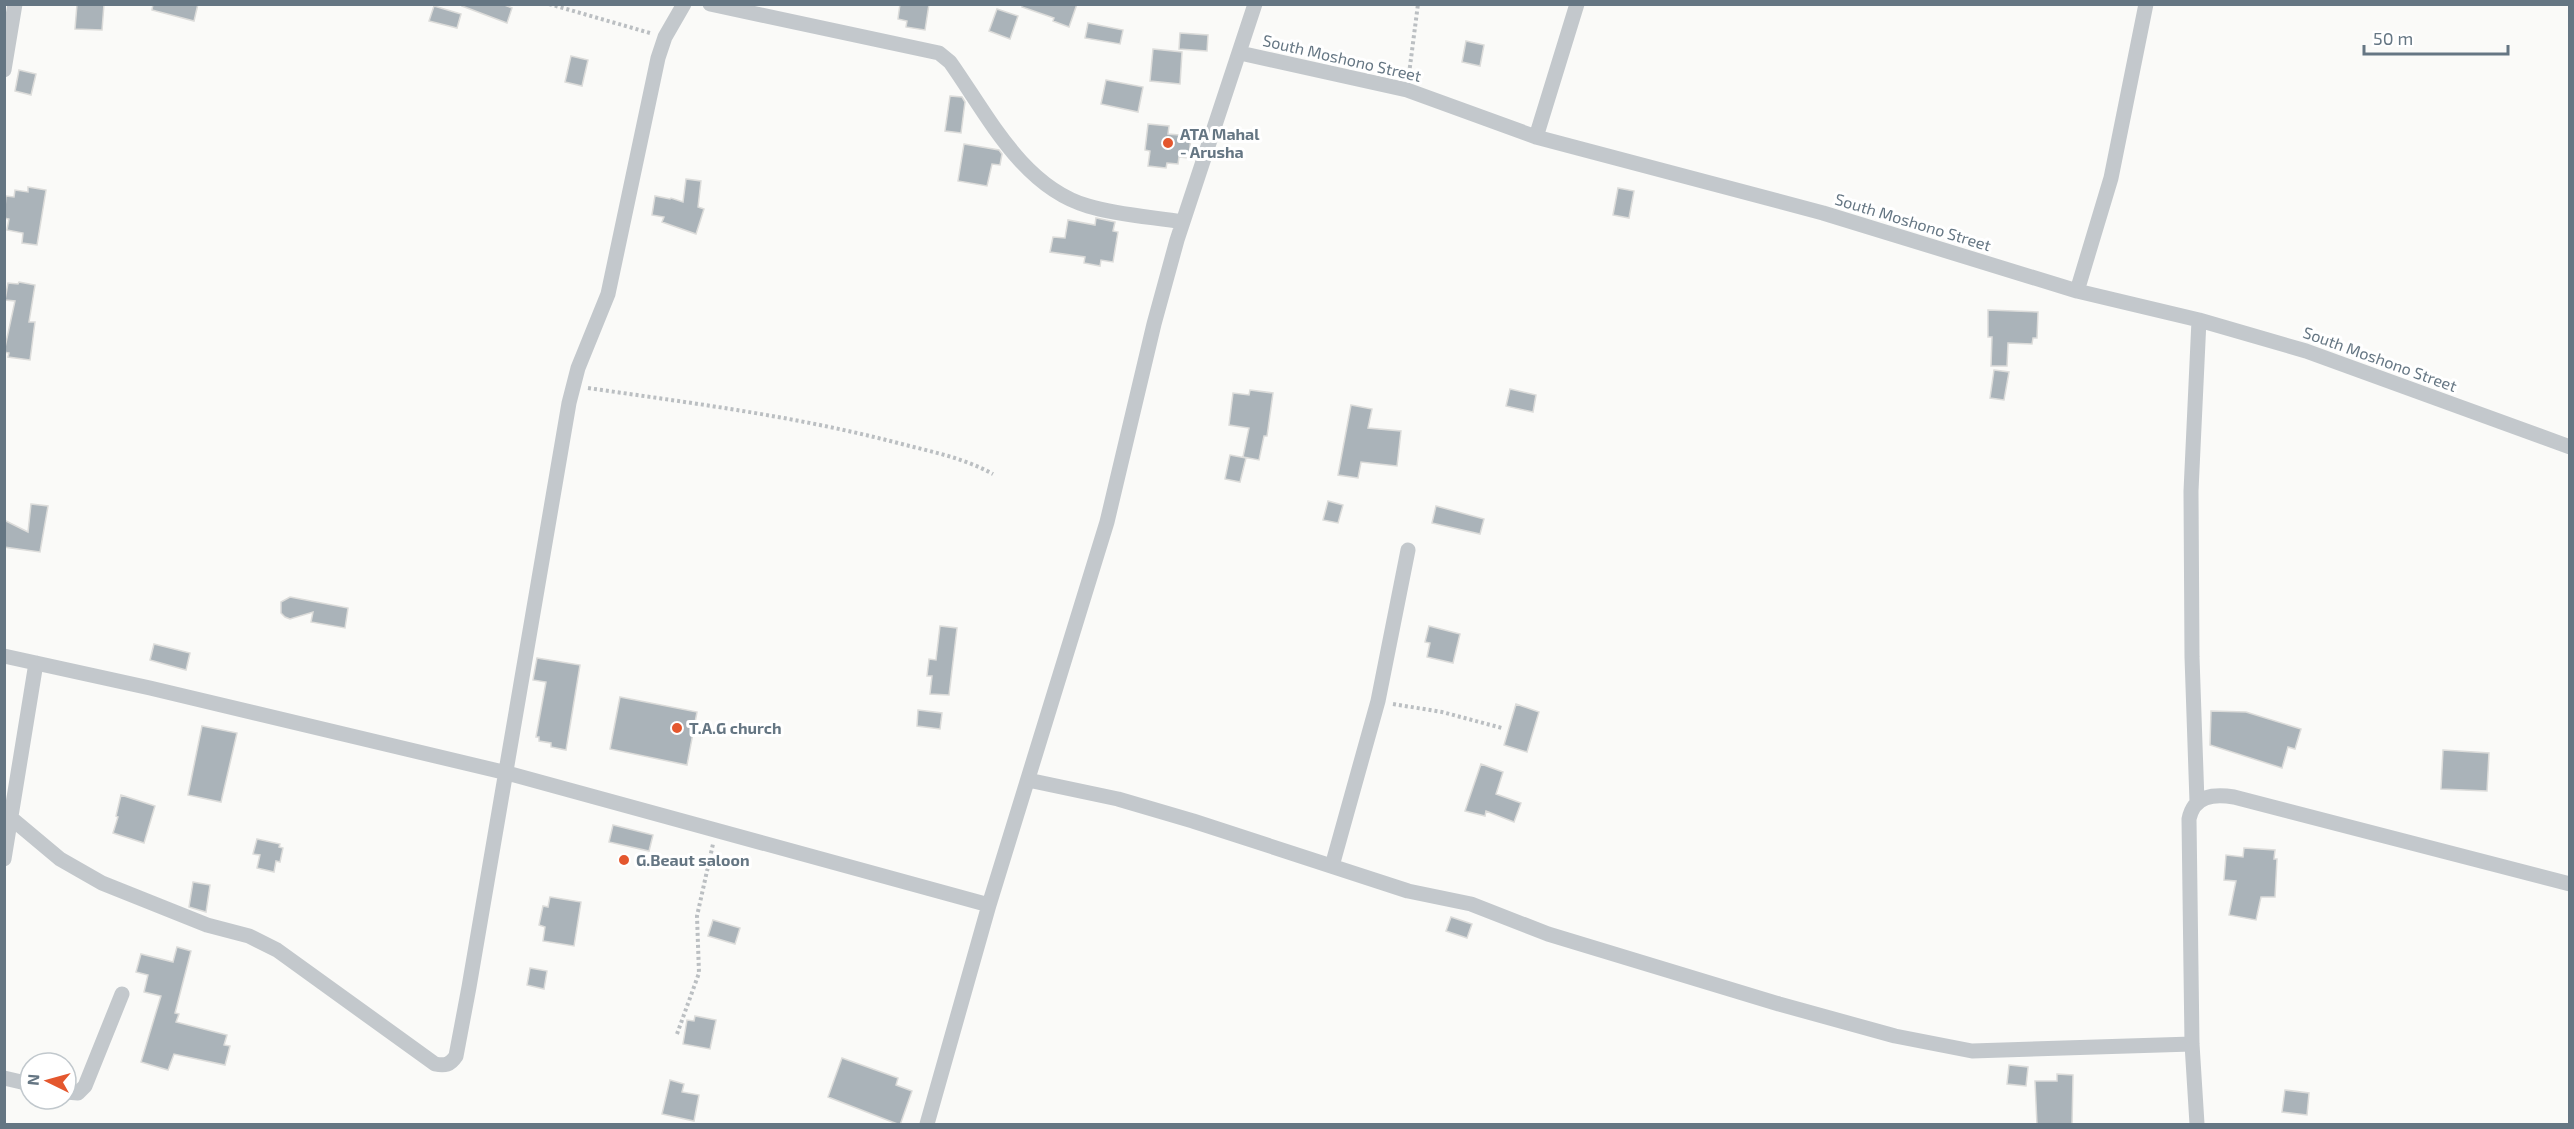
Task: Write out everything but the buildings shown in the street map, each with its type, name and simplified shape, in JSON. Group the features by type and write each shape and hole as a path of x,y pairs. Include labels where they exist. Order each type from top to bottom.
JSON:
{"street":[{"path":"4,70 15,4"},
{"path":"11,818 60,860 102,883 207,925 249,936 277,950 435,1064 449,1065 456,1056 573,385 608,294 653,76 666,37 684,4"},
{"path":"710,4 939,53 951,62 1017,158 1041,182 1060,194 1087,206 1183,222"},
{"path":"927,1125 989,905 1107,522 1154,324 1183,222 1255,4"},
{"path":"1536,137 1577,4"},
{"path":"2077,291 2111,178 2146,4"},
{"name":"South Moshono Street","path":"1240,53 1407,90 1536,137 1823,213 2077,291 2199,320 2306,351 2570,447"},
{"path":"2197,802 2192,657 2191,491 2199,320"},
{"path":"1332,866 1378,701 1408,550"},
{"path":"4,656 173,693 507,772 989,905"},
{"path":"4,859 36,663"},
{"path":"1028,780 1129,802 1408,891 1471,904 1539,932 1779,1004 1896,1036 1972,1051 2004,1052 2192,1044"},
{"path":"2197,1125 2192,1044 2190,819 2191,810 2197,802 2209,796 2234,797 2570,884"},
{"path":"78,1093 85,1086 122,994"}],"path":[{"path":"549,4 666,37"},
{"path":"1407,90 1418,4"},
{"path":"573,385 734,409 867,435 967,460 993,474"},
{"path":"1378,701 1442,712 1502,728"},
{"path":"677,1034 699,973 697,916 716,831"}],"place":[{"name":"ATA Mahal - Arusha","path":"1168,143"},
{"name":"T.A.G church","path":"677,728"},
{"name":"G.Beaut saloon","path":"624,860"}]}
